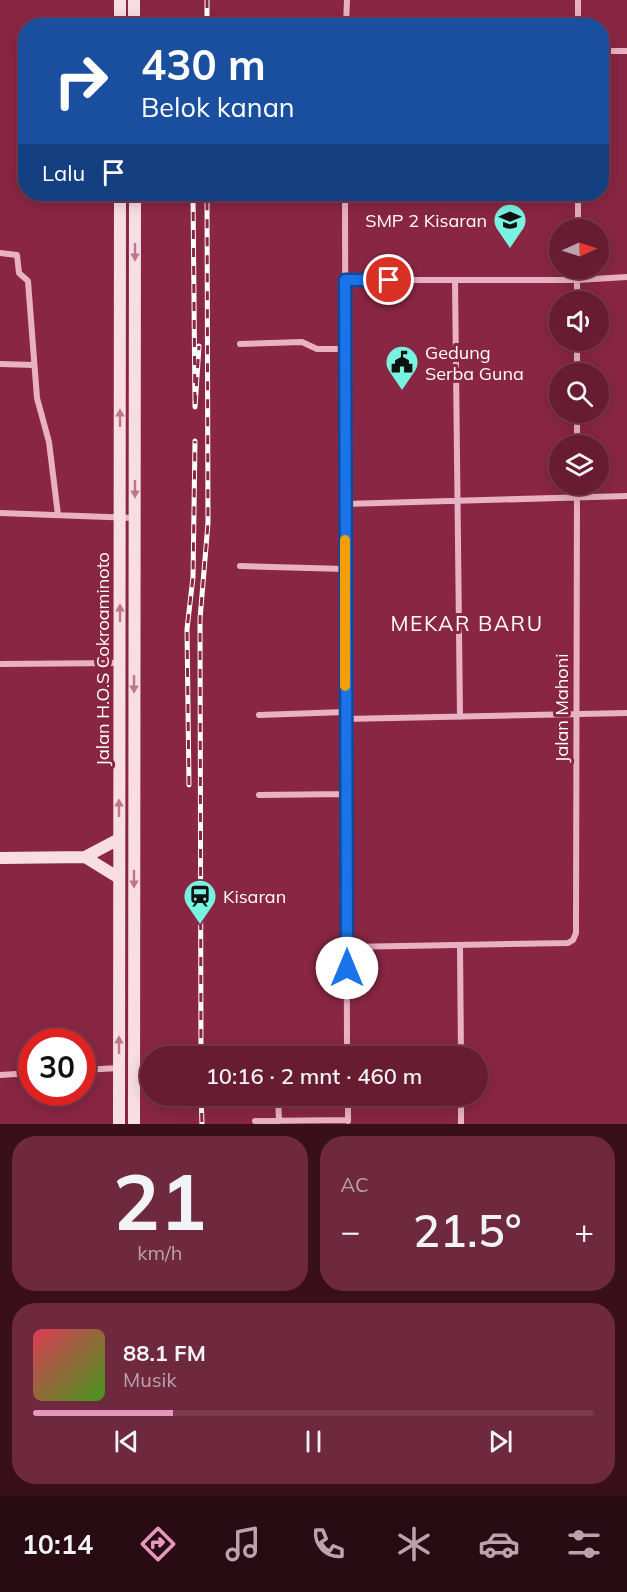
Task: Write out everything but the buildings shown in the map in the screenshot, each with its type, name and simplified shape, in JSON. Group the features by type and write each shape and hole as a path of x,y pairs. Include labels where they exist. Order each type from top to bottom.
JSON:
{"main road":[{"path":"120,0 120,18"},
{"path":"134,0 134,18"},
{"name":"Jalan H.O.S Cokroaminoto","path":"119,1124 120,201"},
{"name":"Jalan H.O.S Cokroaminoto","path":"134,1124 135,201"},
{"path":"0,858 85,857 119,839"},
{"path":"85,857 119,878"}],"street":[{"path":"346,0 346,18"},
{"path":"578,0 578,18"},
{"path":"609,51 627,51"},
{"path":"345,201 347,1046"},
{"path":"578,201 578,219"},
{"path":"0,253 17,255 19,273 27,279 37,398 49,442 58,515"},
{"path":"345,280 577,280 627,277"},
{"path":"455,280 460,717"},
{"path":"577,280 577,291"},
{"path":"240,344 302,342 316,349 345,349"},
{"path":"0,364 34,365"},
{"path":"345,504 627,496"},
{"name":"Jalan Mahoni","path":"460,946 568,943 573,940 576,933 577,497"},
{"path":"0,513 135,518"},
{"path":"240,566 345,569"},
{"path":"0,664 119,663"},
{"path":"259,715 460,717 627,713"},
{"path":"259,795 346,794"},
{"path":"347,946 460,946 460,1046"},
{"path":"96,1069 119,1068"},
{"path":"0,1075 18,1074"},
{"path":"278,1106 279,1121"},
{"path":"255,1121 348,1122 348,1106"},
{"path":"461,1106 461,1124"}],"railway":[{"path":"207,0 207,18"},
{"path":"193,201 195,407 199,346"},
{"path":"201,1046 200,619 208,523 207,201"},
{"path":"189,785 187,629 193,577 195,441"},
{"path":"201,1106 202,1124"}],"slow traffic":[{"path":"345,540 345,686"}],"place":[{"name":"SMP 2 Kisaran","path":"510,249"},
{"name":"Gedung Serba Guna","path":"402,391"},
{"name":"Kisaran","path":"200,925"}],"district":[{"name":"MEKAR BARU","path":"467,623"}],"route":[{"path":"347,968 345,280 389,280"}]}
